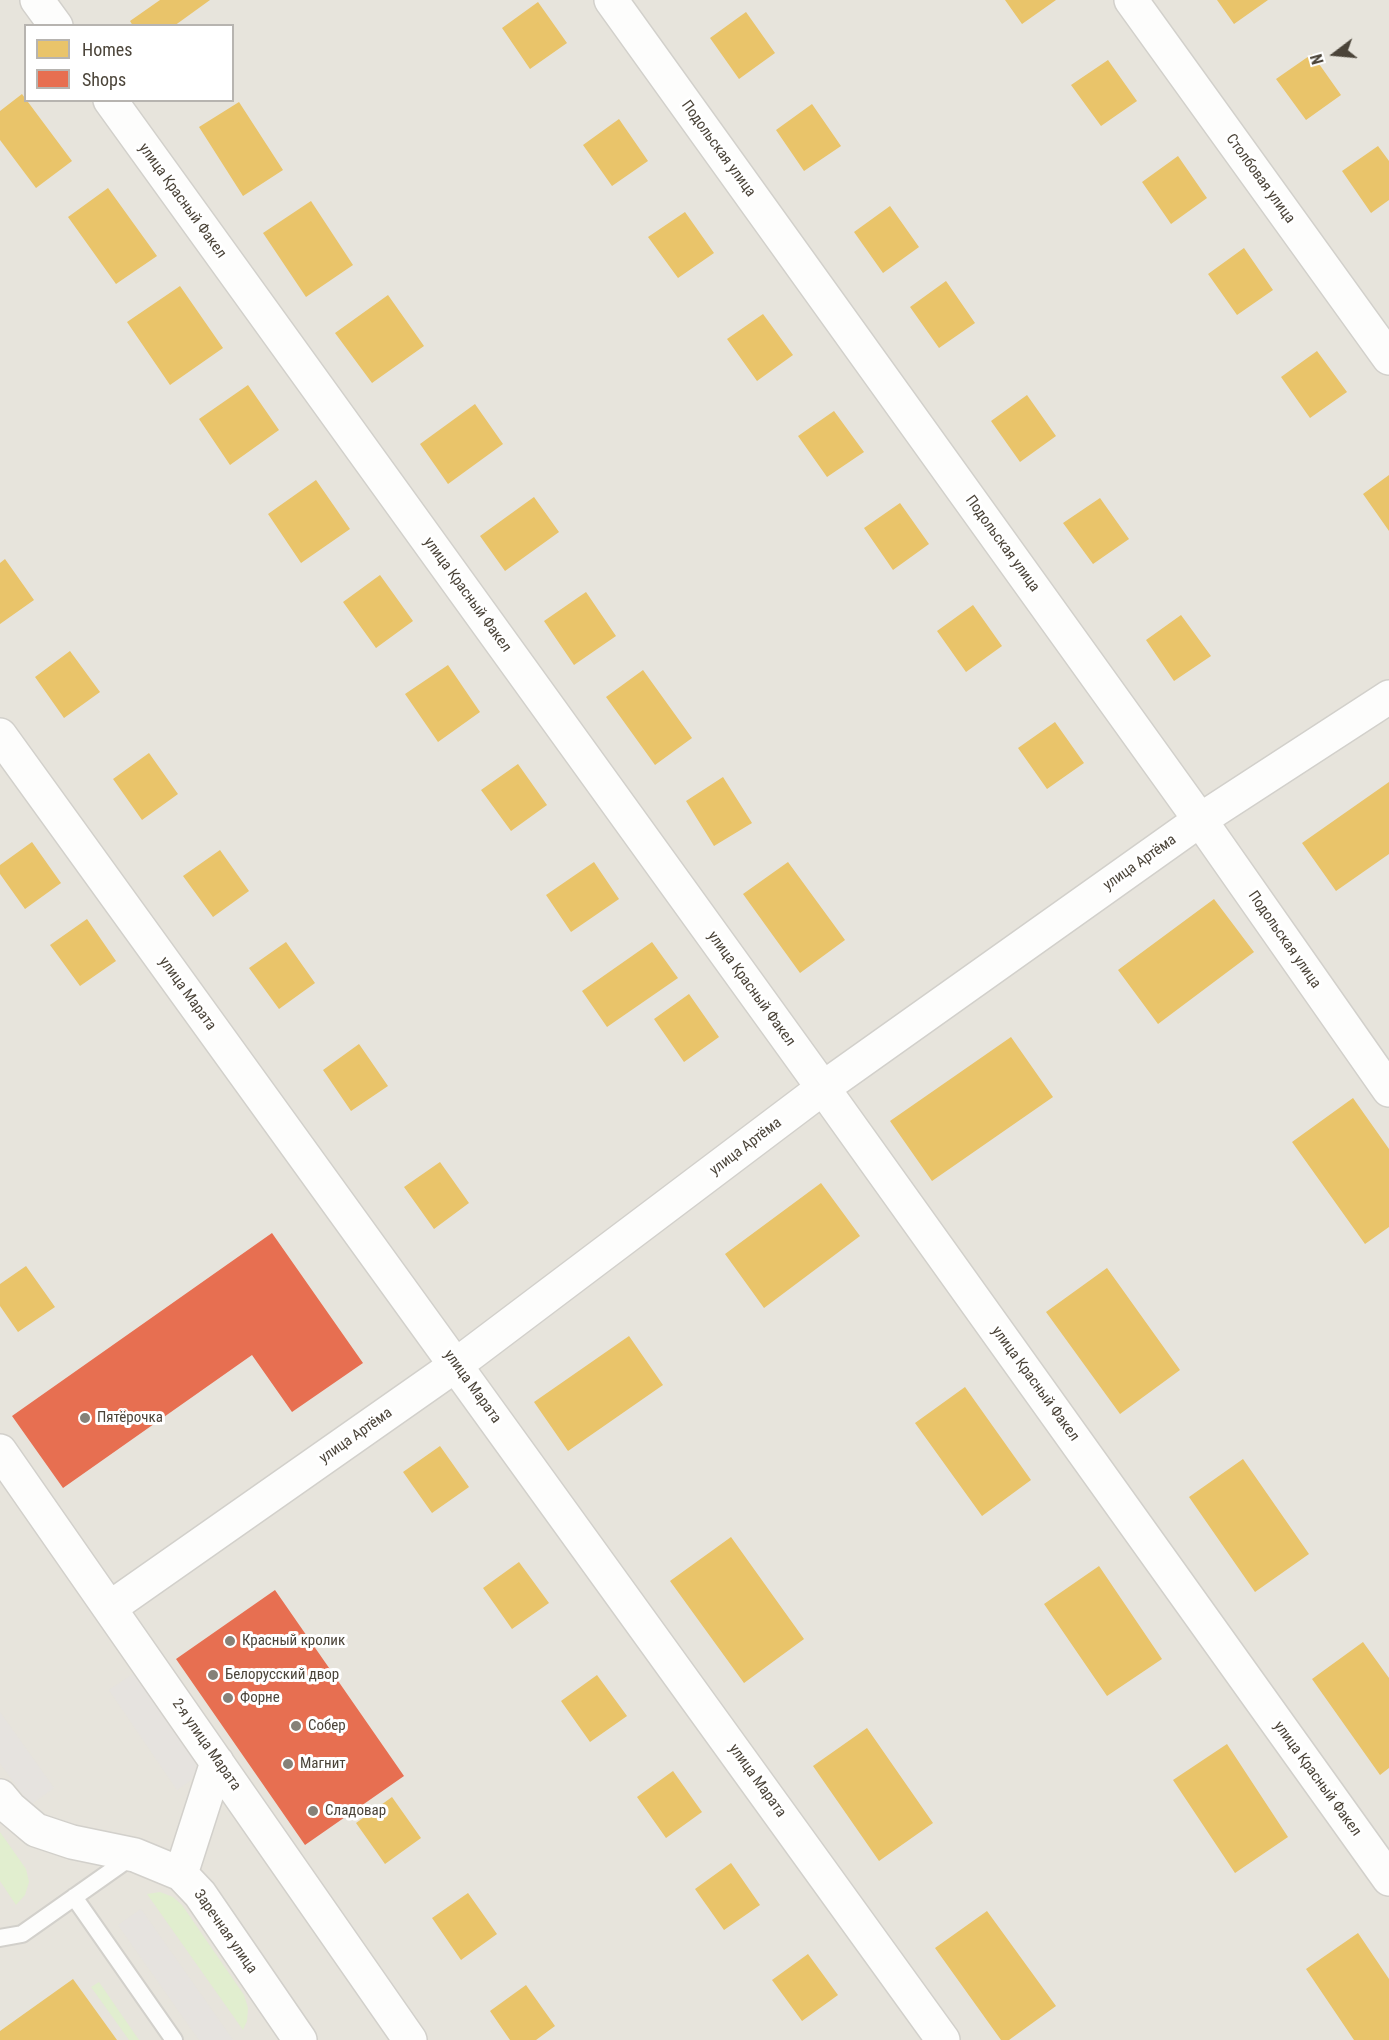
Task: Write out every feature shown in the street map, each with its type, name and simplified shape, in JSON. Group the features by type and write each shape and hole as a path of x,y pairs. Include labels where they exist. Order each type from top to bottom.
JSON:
{"street":[{"path":"37,0 55,24"},
{"name":"Подольская улица","path":"611,0 1200,820 1389,1090"},
{"name":"Столбовая улица","path":"1131,0 1389,358"},
{"name":"улица Красный Факел","path":"111,102 824,1088 1389,1879"},
{"name":"улица Артёма","path":"111,1607 456,1365 824,1088 1200,820 1389,697"},
{"name":"улица Марата","path":"0,735 944,2040"},
{"name":"2-я улица Марата","path":"0,1451 111,1607 410,2040"},
{"path":"181,1874 217,1762"},
{"name":"Заречная улица","path":"0,1796 10,1808 36,1830 72,1842 135,1855 181,1874 200,1894 289,2036"}],"lane":[{"path":"0,1938 22,1934 135,1855"},
{"path":"74,1897 174,2040"}],"shaded area":[{"path":"0,0 1389,0 1389,2040 0,2040"},
{"path":"149,1663 217,1762 177,1790 109,1690"},
{"path":"0,1712 54,1788 30,1805 0,1763"},
{"path":"141,1909 233,2040 199,2040 118,1925"}],"green space":[{"path":"0,1832 26,1869 29,1882 25,1895 16,1905 0,1881"},
{"path":"160,1892 173,1897 182,1905 244,1995 248,2008 247,2021 243,2030 147,1894"},
{"path":"99,1982 139,2040 129,2040 91,1987"}],"building: Homes":[{"path":"160,0 210,0 177,24 132,24 130,21"},
{"path":"1005,0 1056,0 1022,24"},
{"path":"1217,0 1268,0 1234,24"},
{"path":"538,2 567,43 530,69 502,28"},
{"path":"746,12 775,53 739,79 710,38"},
{"path":"1312,54 1341,95 1306,120 1276,79"},
{"path":"1108,60 1137,101 1101,126 1071,85"},
{"path":"22,94 24,102 28,102 72,161 36,188 0,140 0,111"},
{"path":"239,102 283,170 243,196 199,127"},
{"path":"812,104 841,146 804,171 776,130"},
{"path":"619,119 648,161 612,186 583,145"},
{"path":"1378,146 1389,161 1389,200 1371,213 1342,171"},
{"path":"1178,156 1207,198 1171,224 1142,182"},
{"path":"108,188 157,256 116,284 68,217"},
{"path":"311,201 353,265 306,297 263,233"},
{"path":"890,206 919,247 883,273 854,232"},
{"path":"685,212 714,253 678,278 648,237"},
{"path":"1244,248 1273,290 1237,315 1208,274"},
{"path":"946,281 975,323 939,348 910,307"},
{"path":"180,286 223,348 170,385 127,322"},
{"path":"388,295 424,346 372,383 335,333"},
{"path":"763,314 793,355 757,381 727,339"},
{"path":"1317,351 1347,392 1310,418 1281,377"},
{"path":"248,385 279,430 230,465 199,419"},
{"path":"1027,395 1056,436 1020,462 991,421"},
{"path":"475,404 503,444 448,484 420,444"},
{"path":"834,411 864,452 827,477 798,436"},
{"path":"1389,475 1389,531 1363,494"},
{"path":"316,480 350,529 301,563 268,514"},
{"path":"534,497 559,532 505,571 480,536"},
{"path":"1100,498 1129,539 1093,564 1063,523"},
{"path":"900,503 929,544 893,570 864,528"},
{"path":"5,559 34,600 0,624 0,563"},
{"path":"380,575 413,621 376,648 343,602"},
{"path":"586,592 616,636 574,665 544,621"},
{"path":"973,605 1002,646 966,672 937,631"},
{"path":"1181,615 1211,656 1174,681 1146,640"},
{"path":"70,651 100,692 64,718 35,677"},
{"path":"448,665 480,712 438,742 405,694"},
{"path":"643,670 692,738 655,765 606,697"},
{"path":"1055,722 1084,763 1047,789 1018,748"},
{"path":"149,753 178,794 142,820 113,779"},
{"path":"518,764 547,805 511,831 481,790"},
{"path":"723,777 752,823 714,846 686,801"},
{"path":"1389,782 1389,854 1336,891 1302,843"},
{"path":"32,842 61,883 25,909 0,874 0,865"},
{"path":"220,850 249,891 213,917 183,876"},
{"path":"594,862 619,899 571,932 546,895"},
{"path":"788,862 845,940 800,973 743,894"},
{"path":"1214,899 1254,952 1158,1024 1118,970"},
{"path":"87,919 116,961 80,986 50,945"},
{"path":"286,942 315,983 279,1009 249,968"},
{"path":"652,942 678,978 607,1027 582,991"},
{"path":"689,994 719,1037 684,1062 654,1019"},
{"path":"1011,1037 1053,1097 932,1181 890,1121"},
{"path":"359,1044 388,1086 351,1111 323,1070"},
{"path":"1353,1098 1389,1149 1389,1227 1365,1244 1292,1142"},
{"path":"440,1162 469,1203 434,1229 404,1187"},
{"path":"821,1183 860,1236 764,1308 725,1254"},
{"path":"26,1266 55,1307 18,1332 0,1306 0,1284"},
{"path":"1107,1268 1180,1370 1120,1414 1046,1312"},
{"path":"629,1336 663,1385 568,1451 534,1402"},
{"path":"965,1387 1031,1480 982,1516 915,1423"},
{"path":"440,1446 469,1487 432,1513 403,1472"},
{"path":"1243,1459 1309,1554 1255,1592 1189,1497"},
{"path":"731,1537 804,1639 744,1683 670,1581"},
{"path":"519,1562 549,1603 512,1629 483,1588"},
{"path":"1099,1566 1162,1659 1107,1696 1044,1604"},
{"path":"1363,1642 1389,1678 1389,1768 1380,1775 1312,1679"},
{"path":"597,1675 627,1716 590,1742 561,1701"},
{"path":"867,1728 933,1823 879,1861 813,1766"},
{"path":"1227,1744 1288,1837 1235,1873 1173,1780"},
{"path":"673,1771 702,1812 666,1838 637,1797"},
{"path":"392,1797 421,1838 385,1864 356,1823"},
{"path":"731,1863 760,1905 724,1930 695,1889"},
{"path":"468,1893 497,1934 461,1960 432,1918"},
{"path":"987,1911 1056,2006 1009,2040 1001,2040 935,1948"},
{"path":"1358,1933 1389,1979 1389,2040 1354,2040 1306,1969"},
{"path":"808,1954 838,1995 802,2021 772,1980"},
{"path":"73,1979 117,2040 0,2040 0,2031"},
{"path":"526,1985 555,2026 536,2040 510,2040 490,2011"}],"building: Shops":[{"path":"272,1233 363,1363 292,1412 252,1355 63,1488 12,1416"},
{"name":"Собер","path":"275,1590 404,1776 305,1845 176,1659"}],"place":[{"name":"Пятёрочка","path":"85,1418"},
{"name":"Красный кролик","path":"230,1641"},
{"name":"Белорусский двор","path":"213,1675"},
{"name":"Форне","path":"228,1698"},
{"name":"Собер","path":"296,1726"},
{"name":"Магнит","path":"288,1764"},
{"name":"Сладовар","path":"313,1811"}]}
